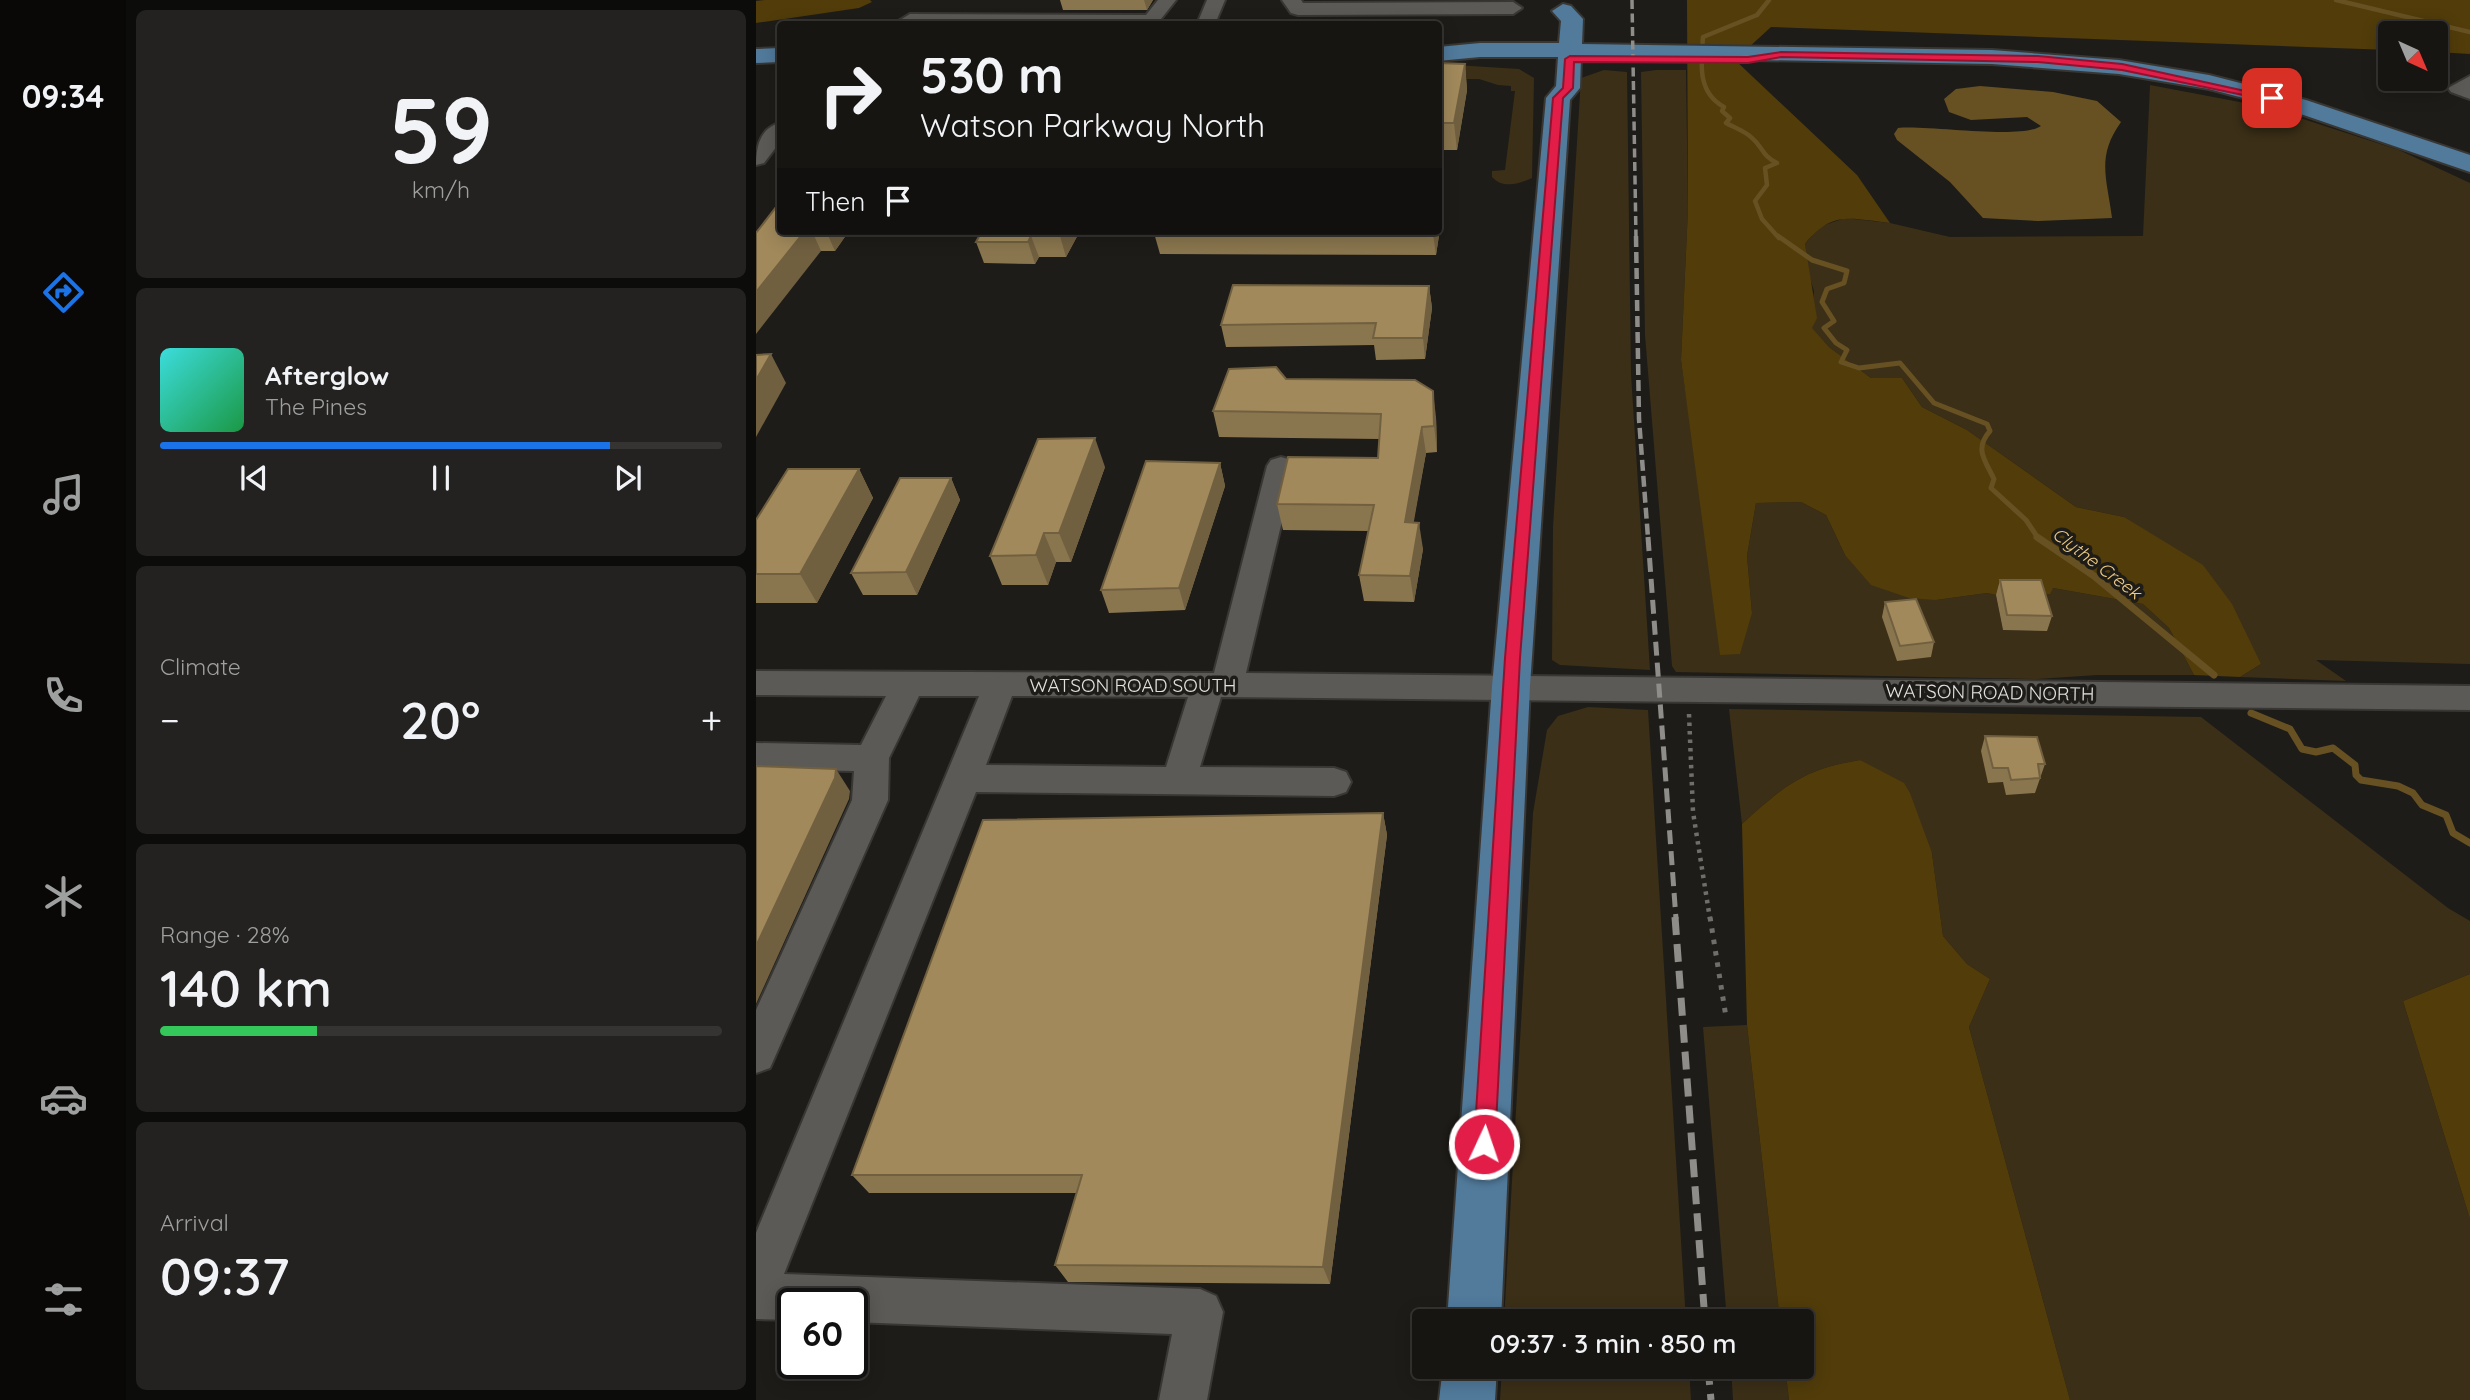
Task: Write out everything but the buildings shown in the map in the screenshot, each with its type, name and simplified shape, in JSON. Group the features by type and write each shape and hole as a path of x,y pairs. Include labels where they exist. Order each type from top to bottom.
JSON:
{"main road":[{"path":"1475,1309 1511,686 1558,98 1544,89 1572,19 1564,6"},
{"path":"1447,53 1478,58 1559,54 1996,57 2122,67 2247,91 2373,127 2470,164"},
{"path":"756,56 777,55"},
{"path":"1467,1400 1469,1379"}],"street":[{"path":"1150,21 1167,0"},
{"path":"1207,21 1216,0"},
{"path":"1291,0 1298,9 1378,4 1514,4 1510,22 1442,23"},
{"path":"910,20 956,21"},
{"path":"2470,82 2458,88 2470,93"},
{"path":"756,160 777,133"},
{"path":"756,160 777,162"},
{"path":"1179,781 1217,685 1281,466"},
{"name":"WATSON ROAD SOUTH","path":"756,683 1511,686"},
{"path":"756,1055 870,800 872,758 908,684"},
{"path":"756,1287 1000,684"},
{"name":"WATSON ROAD NORTH","path":"1511,686 2470,698"},
{"path":"756,756 872,758"},
{"path":"964,778 1334,782"},
{"path":"756,1296 1200,1312 1184,1400"}],"path":[{"path":"1693,689 1688,723 1693,812 1726,1017"}],"shaded area":[{"path":"1687,0 2470,0 2470,54 2448,53 2448,21 2378,21 2378,50 1771,27 1735,60 1857,175 1890,223 1853,219 1833,221 1815,233 1805,244 1817,318 1812,328 1829,347 1871,378 1902,378 1922,407 1967,430 2076,507 2124,517 2203,565 2232,604 2261,664 2240,677 2194,675 2169,628 2143,604 2053,588 2050,594 1987,593 1936,600 1909,598 1871,585 1845,555 1826,515 1801,502 1756,503 1747,556 1752,613 1740,654 1720,655 1681,360 1688,209"},
{"path":"756,1 872,2 859,8 756,23"},
{"path":"1442,64 1519,69 1534,78 1532,178 1506,184 1492,177 1492,171 1505,170 1515,91 1511,91 1511,86 1479,79 1442,79"},
{"path":"1604,70 1627,72 1631,374 1650,670 1560,665 1552,660 1553,527 1581,78"},
{"path":"1686,70 1688,209 1681,360 1695,458 1752,613 1747,556 1756,503 1801,502 1826,515 1845,555 1936,600 1987,593 1996,595 2003,630 2047,631 2036,595 2053,588 2143,604 2169,628 2194,675 2097,675 2037,679 1676,672 1672,666 1645,335 1641,72"},
{"path":"2150,85 2266,107 2399,150 2470,183 2470,664 2316,660 2346,681 2240,677 2261,664 2124,517 2076,507 1967,430 1922,407 1902,378 1871,378 1829,347 1811,328 1814,291 1807,269 1805,244 1819,227 1845,218 1890,223 1950,237 2143,236"},
{"path":"1980,86 2053,92 2097,101 2121,122 2108,146 2106,157 2106,179 2112,218 2038,221 1983,218 1950,182 1897,140 1894,134 1898,128 2015,132 2041,126 2027,117 1971,120 1949,112 1944,99 1956,89"},
{"path":"1588,707 1648,710 1685,1309 1505,1309 1533,813 1547,730 1558,716"},
{"path":"1729,709 2201,717 2448,908 2470,921 2470,974 2403,1001 2470,1219 2470,1400 2070,1400 1969,1027 1990,979 1967,964 1943,936 1932,853 1860,760 1823,769 1795,781 1742,824"},
{"path":"1860,760 1904,783 1932,853 1943,936 1967,964 1990,979 1969,1027 2070,1400 1789,1400 1786,1379 1814,1379 1814,1309 1779,1309 1747,1025 1742,824 1782,790 1808,774"},
{"path":"2470,974 2470,1219 2403,1001"},
{"path":"1747,1025 1779,1309 1726,1309 1703,1027"},
{"path":"1501,1379 1690,1379 1691,1400 1500,1400"},
{"path":"1732,1379 1786,1379 1789,1400 1733,1400"}],"waterway":[{"name":"Clythe Creek","path":"1769,0 1757,15 1703,37 1702,67 1709,94 1724,107 1722,111 1730,118 1726,123 1743,131 1777,163 1765,168 1767,185 1755,201 1762,219 1779,238"},
{"path":"2336,0 2470,32"},
{"name":"Clythe Creek","path":"1778,236 1812,260 1847,271 1844,283 1827,289 1822,302 1834,321 1824,328 1836,343 1847,350 1841,362 1859,368 1900,363 1934,403 1987,424 1990,431 1985,437 1982,449 1994,479 1991,488 2026,520 2038,537"},
{"name":"Clythe Creek","path":"2038,537 2094,576 2214,675"},
{"name":"Clythe Creek","path":"2251,713 2290,729 2302,749 2316,752 2333,748 2355,765 2356,775 2361,780 2398,786 2413,793 2422,805 2446,815 2453,833 2470,843"}],"railway":[{"path":"1632,0 1636,238"},
{"path":"1636,236 1639,419 1648,538"},
{"path":"1648,537 1676,919"},
{"path":"1675,917 1704,1309"},
{"path":"1709,1379 1711,1400"}],"route":[{"path":"1484,1144 1513,658 1558,98 1568,88 1570,59 1748,60 1781,55 2059,60 2122,67 2272,98"}]}
